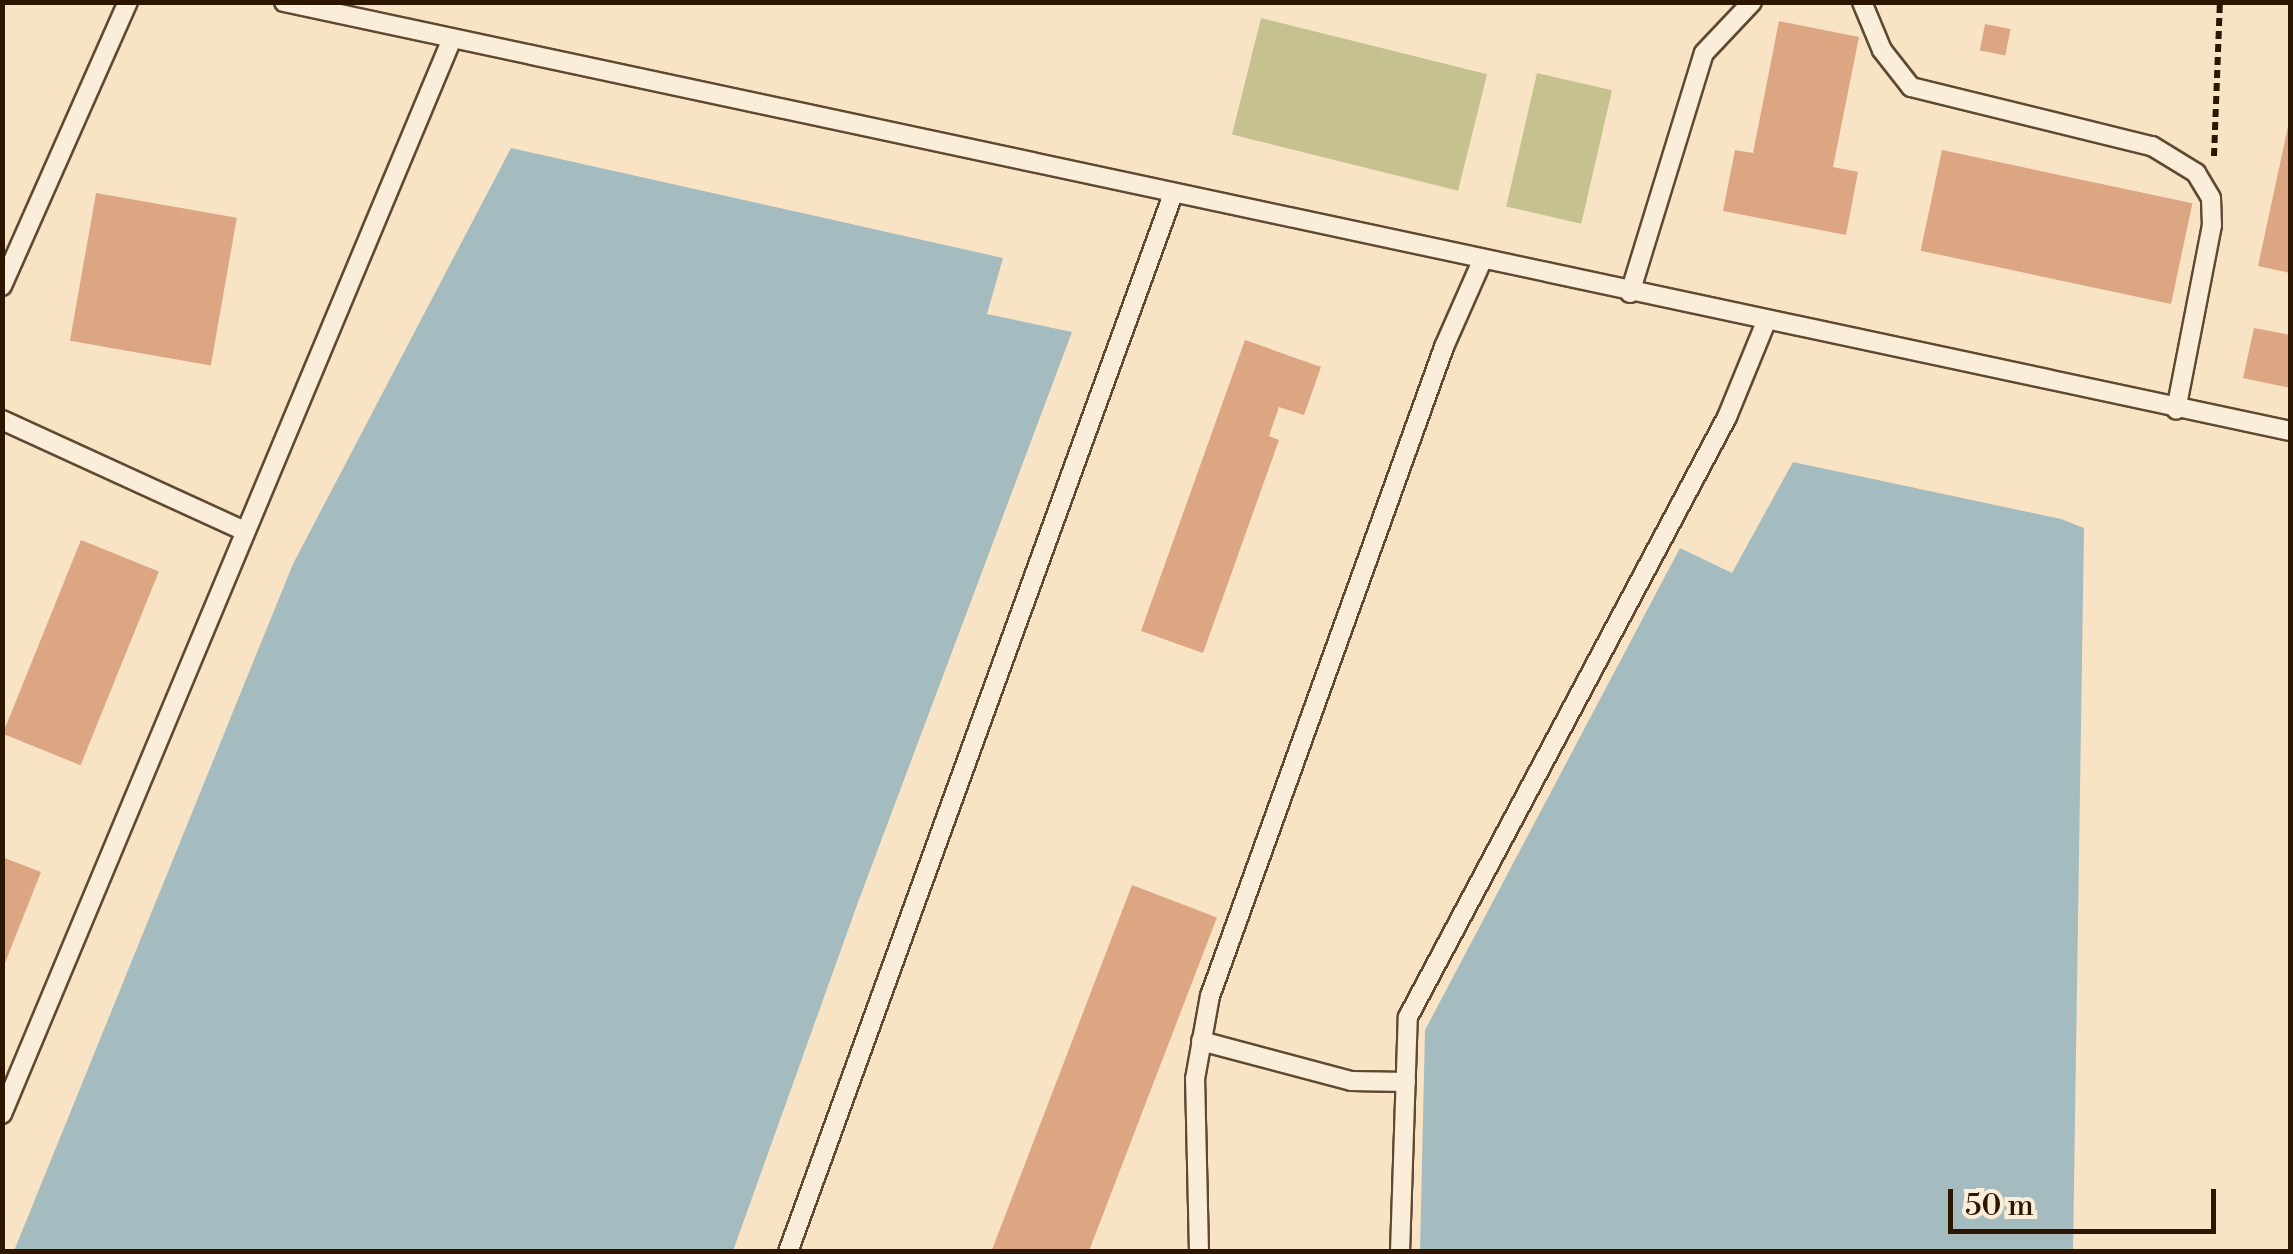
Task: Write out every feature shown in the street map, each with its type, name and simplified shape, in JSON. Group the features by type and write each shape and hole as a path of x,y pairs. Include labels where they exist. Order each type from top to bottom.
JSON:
{"lane":[{"path":"2,286 128,2"},
{"path":"284,2 2176,410 2290,431"},
{"path":"1630,293 1704,53 1752,2"},
{"path":"1862,2 1882,50 1911,87 2152,146 2196,173 2211,198 2212,225 2176,410"},
{"path":"2,1114 452,39"},
{"path":"788,1252 1173,194"},
{"path":"1199,1252 1195,1079 1210,996 1437,365 1482,261"},
{"path":"1400,1252 1408,1017 1727,416 1766,322"},
{"path":"2,420 244,531"},
{"path":"1200,1041 1350,1081 1406,1082"}],"path":[{"path":"2196,173 2214,155 2220,2"}],"shaded area":[{"path":"1261,18 1487,74 1458,191 1232,134"},
{"path":"1537,73 1612,90 1581,224 1506,206"}],"water":[{"path":"511,148 1003,258 987,314 1072,332 857,905 733,1251 14,1251 293,564"},
{"path":"1793,462 2061,519 2084,528 2073,1251 1420,1251 1425,1030 1680,548 1732,573"}],"building":[{"path":"1779,21 1859,37 1833,167 1858,172 1846,235 1723,211 1735,150 1753,153"},
{"path":"1985,24 2011,29 2005,55 1980,51"},
{"path":"2290,123 2290,273 2258,266"},
{"path":"1942,150 2192,203 2171,304 1921,251"},
{"path":"96,193 237,218 211,366 70,341"},
{"path":"2254,328 2290,335 2290,388 2243,378"},
{"path":"1245,340 1321,367 1304,415 1279,407 1269,436 1279,440 1203,653 1141,631"},
{"path":"81,540 159,571 81,765 3,734"},
{"path":"2,857 41,872 3,968 2,968"},
{"path":"1132,885 1217,918 1089,1252 992,1250"}]}
